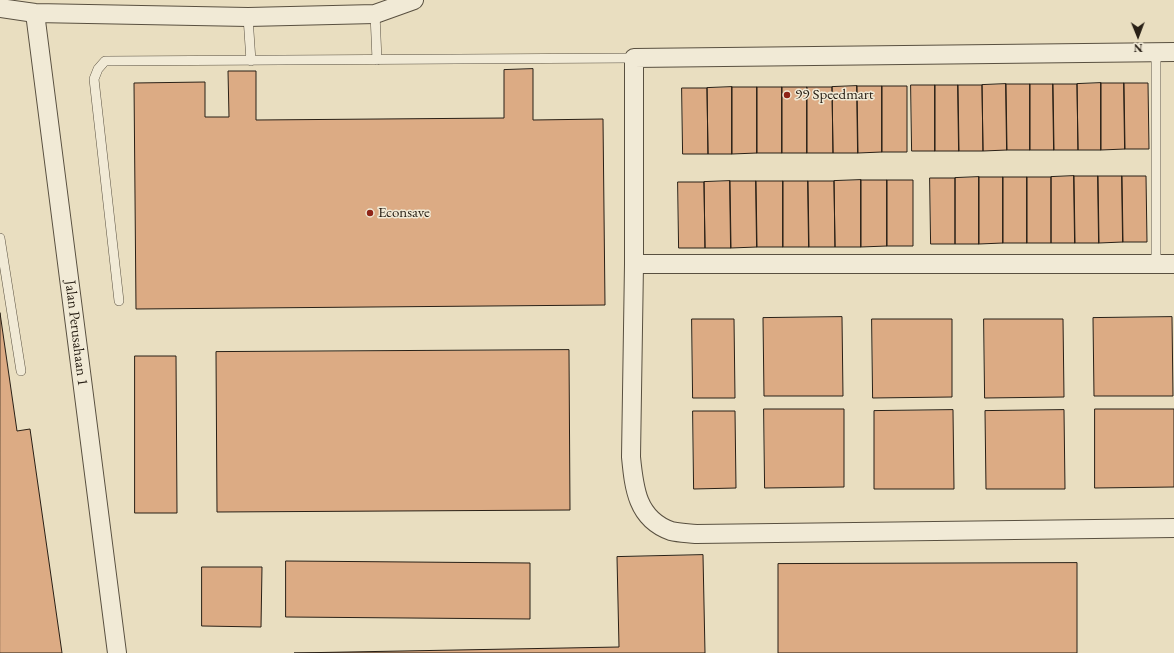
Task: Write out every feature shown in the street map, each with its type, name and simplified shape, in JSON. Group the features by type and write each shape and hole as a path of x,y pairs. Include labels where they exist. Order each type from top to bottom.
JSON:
{"street":[{"path":"0,8 35,13 248,18 375,14 414,0"},
{"name":"Jalan Perusahaan 1","path":"35,13 117,653"},
{"path":"1174,52 634,58 634,264 631,457 633,482 640,505 651,520 672,531 696,534 1174,528"},
{"path":"634,264 1174,264"}],"lane":[{"path":"375,14 377,60"},
{"path":"248,18 250,60"},
{"path":"1156,52 1156,264"},
{"path":"119,301 94,78 98,69 105,61 634,58"},
{"path":"0,238 21,371"}],"building":[{"name":"Econsave","path":"533,69 533,120 603,119 605,305 136,309 134,83 205,82 205,117 229,117 228,71 256,71 256,120 504,118 504,70"},
{"path":"1101,83 1124,83 1125,149 1101,150"},
{"path":"1101,83 1101,150 1078,150 1077,84"},
{"path":"1124,83 1148,83 1149,149 1125,149"},
{"path":"1006,84 1030,84 1030,150 1007,150"},
{"path":"1006,84 1007,150 983,151 982,85"},
{"path":"1030,84 1053,84 1054,150 1030,150"},
{"path":"1053,84 1077,84 1078,150 1054,150"},
{"path":"911,85 935,85 935,151 912,151"},
{"path":"935,85 958,85 959,151 935,151"},
{"path":"958,85 982,85 983,151 959,151"},
{"path":"857,86 882,86 882,152 858,153"},
{"path":"857,86 858,153 833,153 832,87"},
{"path":"882,86 907,86 907,152 882,152"},
{"path":"732,87 757,87 757,153 732,154"},
{"path":"732,87 732,154 708,154 707,88"},
{"path":"757,87 782,87 782,153 757,153"},
{"path":"782,87 807,87 807,153 782,153"},
{"path":"807,87 832,87 833,153 807,153"},
{"path":"682,88 707,88 708,154 683,154"},
{"path":"1074,176 1098,176 1099,243 1075,243"},
{"path":"1074,176 1075,243 1051,243 1051,177"},
{"path":"1098,176 1122,176 1123,242 1099,243"},
{"path":"1122,176 1146,176 1147,242 1123,242"},
{"path":"979,177 1003,177 1003,243 979,244"},
{"path":"979,177 979,244 955,244 955,178"},
{"path":"1003,177 1027,177 1027,243 1003,243"},
{"path":"1027,177 1051,177 1051,243 1027,243"},
{"path":"930,178 955,178 955,244 931,244"},
{"path":"861,180 887,180 887,246 861,247"},
{"path":"861,180 861,247 835,247 834,181"},
{"path":"887,180 913,180 913,246 887,246"},
{"path":"730,181 756,181 757,247 731,248"},
{"path":"730,181 731,248 705,248 704,182"},
{"path":"756,181 783,181 783,247 757,247"},
{"path":"783,181 808,181 809,247 783,247"},
{"path":"808,181 834,181 835,247 809,247"},
{"path":"678,182 704,182 705,248 679,248"},
{"path":"0,313 17,431 30,429 62,653 0,653"},
{"path":"842,317 843,396 764,396 763,318"},
{"path":"1172,317 1173,396 1094,396 1093,318"},
{"path":"692,319 734,319 735,398 693,398"},
{"path":"872,319 952,319 952,397 873,398"},
{"path":"984,319 1063,319 1064,397 985,398"},
{"path":"569,350 570,510 217,512 216,352"},
{"path":"135,356 176,356 177,513 135,513"},
{"path":"764,409 844,409 844,487 765,488"},
{"path":"1095,409 1174,409 1174,487 1095,488"},
{"path":"953,410 954,489 874,489 874,411"},
{"path":"1064,410 1065,489 986,489 985,411"},
{"path":"693,411 735,411 736,488 694,489"},
{"path":"703,555 705,653 294,653 619,647 617,557"},
{"path":"286,561 530,563 530,619 286,617"},
{"path":"1077,563 1077,653 778,653 778,564"},
{"path":"202,567 262,567 261,627 202,626"}],"place":[{"name":"99 Speedmart","path":"787,95"},
{"name":"Econsave","path":"370,213"}]}
